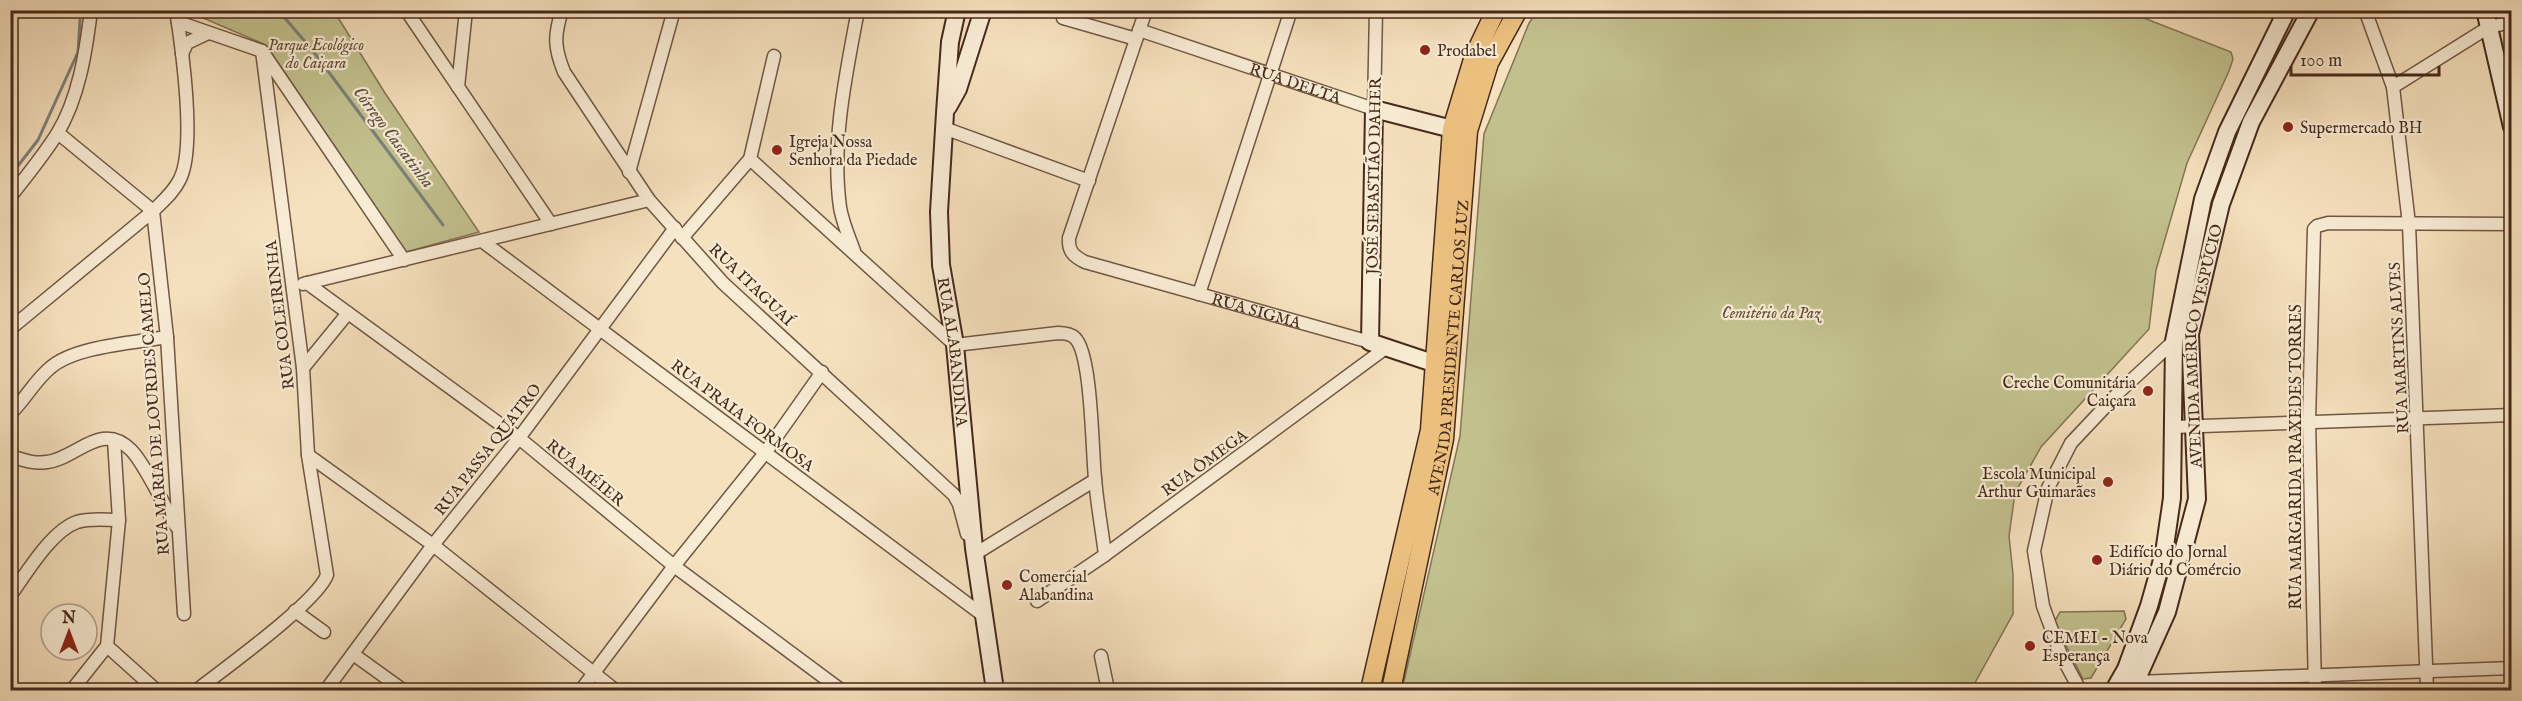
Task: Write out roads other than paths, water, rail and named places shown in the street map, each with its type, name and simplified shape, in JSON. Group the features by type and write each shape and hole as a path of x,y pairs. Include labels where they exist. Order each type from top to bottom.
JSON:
{"main road":[{"name":"RUA ALABANDINA","path":"957,10 950,42 944,121 939,212 941,265 955,345 974,551 995,690"},
{"path":"944,121 958,89 983,10"},
{"name":"AVENIDA PRESIDENTE CARLOS LUZ","path":"1391,690 1444,439 1443,365 1452,129 1473,56 1496,10"},
{"name":"AVENIDA PRESIDENTE CARLOS LUZ","path":"1370,690 1443,365 1468,131 1490,63 1518,10"},
{"name":"AVENIDA AMÉRICO VESPÚCIO","path":"2114,690 2126,669 2149,606 2164,553 2172,498 2174,341 2203,199 2227,132 2288,10"},
{"name":"AVENIDA AMÉRICO VESPÚCIO","path":"2134,686 2167,612 2196,499 2190,334 2221,204 2251,122 2311,10"},
{"path":"2487,15 2511,126"},
{"name":"RUA DELTA","path":"1374,108 1452,129"},
{"name":"JOSÉ SEBASTIÃO DAHER","path":"1370,342 1374,108"},
{"name":"RUA SIGMA","path":"1370,342 1443,365"},
{"path":"2149,606 2167,612"}],"street":[{"path":"10,198 58,133 74,93 86,49 92,10"},
{"path":"406,10 551,224"},
{"path":"459,87 466,10"},
{"name":"RUA ITAGUAÍ","path":"562,10 555,43 556,54 564,72 649,200 723,283 954,495 974,551"},
{"path":"629,172 674,10"},
{"path":"944,121 1089,181 1146,10"},
{"path":"1199,294 1291,10"},
{"name":"JOSÉ SEBASTIÃO DAHER","path":"1374,108 1376,10"},
{"name":"RUA MARTINS ALVES","path":"2365,10 2393,87 2409,224 2427,690"},
{"path":"854,252 840,208 838,165 843,91 858,11"},
{"path":"2393,87 2487,15 2511,22"},
{"path":"177,16 208,33 262,51 404,260"},
{"path":"10,329 153,211 180,179 186,161 188,136 177,16"},
{"name":"RUA DELTA","path":"1063,18 1138,35 1374,108"},
{"path":"182,54 187,44 208,33"},
{"name":"RUA COLEIRINHA","path":"262,51 303,368 308,455 327,575 320,589 295,611"},
{"path":"774,57 750,159 955,345 1041,334 1068,334 1076,338 1081,347 1086,368 1095,480 1105,555"},
{"path":"58,133 153,211"},
{"name":"RUA PASSA QUATRO","path":"326,690 433,545 519,438 600,329 679,233 750,159"},
{"name":"RUA SIGMA","path":"1089,181 1069,238 1068,248 1074,256 1085,262 1370,342"},
{"path":"293,286 649,200"},
{"name":"RUA MARIA DE LOURDES CAMELO","path":"153,211 167,337 184,614"},
{"name":"RUA MARGARIDA PRAXEDES TORRES","path":"2315,690 2308,421 2312,235 2317,226 2328,224 2409,224"},
{"path":"2409,224 2511,224"},
{"name":"RUA PRAIA FORMOSA","path":"482,241 984,616"},
{"name":"RUA MÉIER","path":"307,283 519,438 674,566 841,690"},
{"path":"303,368 348,313"},
{"path":"10,414 49,368 63,359 98,349 167,337"},
{"path":"2080,690 2061,655 2043,606 2034,551 2048,488 2071,443 2121,390 2174,341"},
{"name":"RUA ÔMEGA","path":"1037,601 1105,555 1387,347"},
{"path":"581,690 674,566 765,453 822,372"},
{"path":"2173,427 2418,417 2511,416"},
{"path":"72,690 107,646 119,520 114,440"},
{"path":"10,456 29,462 48,462 91,442 114,440 133,452 178,529"},
{"path":"308,455 433,545 592,674 615,690"},
{"path":"974,551 1095,480"},
{"path":"10,596 49,543 65,529 75,523 90,519 119,520"},
{"path":"198,690 295,611 324,632"},
{"path":"107,646 156,690"},
{"path":"353,654 404,690"},
{"path":"1101,656 1108,690"},
{"path":"2134,686 2207,685 2314,676 2511,668"}],"waterway":[{"name":"Córrego Cascatinha","path":"278,10 313,51 443,225"},
{"path":"10,176 38,140 78,52 80,20"}],"place":[{"name":"Prodabel","path":"1425,50"},
{"name":"Supermercado BH","path":"2288,127"},
{"name":"Igreja Nossa Senhora da Piedade","path":"777,150"},
{"name":"Creche Comunitária Caiçara","path":"2148,391"},
{"name":"Escola Municipal Arthur Guimarães","path":"2108,482"},
{"name":"Edifício do Jornal Diário do Comércio","path":"2097,560"},
{"name":"Comercial Alabandina","path":"1007,585"},
{"name":"CEMEI - Nova Esperança","path":"2030,646"}],"park label":[{"name":"Parque Ecológico do Caiçara","path":"316,53"},
{"name":"Cemitério da Paz","path":"1771,312"}]}
